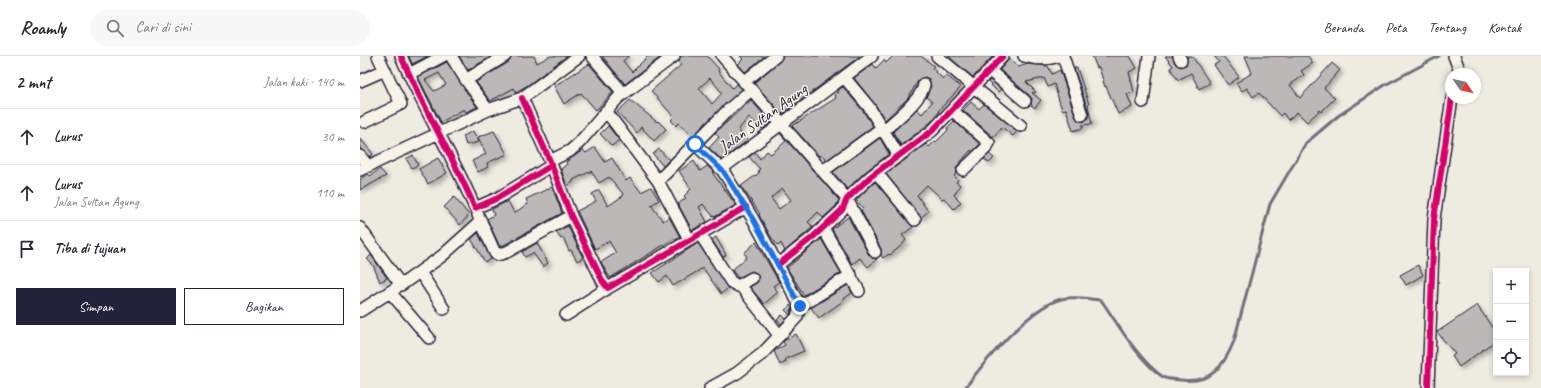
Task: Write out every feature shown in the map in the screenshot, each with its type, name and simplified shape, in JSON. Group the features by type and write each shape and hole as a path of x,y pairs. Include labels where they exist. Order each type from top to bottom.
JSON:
{"street":[{"path":"364,122 401,104 378,56"},
{"path":"401,56 418,95 440,133 497,255 506,252 571,216"},
{"path":"409,74 443,56"},
{"path":"451,56 488,110"},
{"path":"466,80 505,56"},
{"path":"360,156 364,168 488,110 522,98 580,56"},
{"path":"592,56 624,94"},
{"path":"475,208 498,198 570,151 579,144 606,111 624,94 674,56"},
{"path":"722,56 847,199 875,252"},
{"path":"658,181 695,144 776,56"},
{"name":"Jalan Sultan Agung","path":"800,306 779,264 723,171 725,164 872,56"},
{"path":"938,56 1021,126"},
{"path":"779,264 823,228 842,210 847,199 876,172 932,131 1003,56"},
{"path":"1024,56 1034,59 1048,59 1060,56"},
{"path":"1063,56 1082,115"},
{"path":"1144,102 1149,56"},
{"path":"360,81 385,70"},
{"path":"989,70 1025,101"},
{"path":"844,77 869,107 899,156"},
{"path":"823,171 883,129 915,100 922,92 924,84"},
{"path":"522,98 551,163 571,216 603,282 608,288"},
{"path":"1428,388 1434,219 1451,104"},
{"path":"952,110 989,142 986,148 962,170"},
{"path":"606,111 658,181 689,239"},
{"path":"695,144 723,171"},
{"path":"876,172 915,220"},
{"path":"566,315 689,239 746,207"},
{"path":"360,311 401,285 442,256 480,221"},
{"path":"360,228 401,285"},
{"path":"823,228 859,291"},
{"path":"700,234 731,282 735,285 740,285 752,278"},
{"path":"420,272 444,309"},
{"path":"710,388 737,373 762,354 796,317 800,306 851,275"},
{"path":"740,285 779,335"},
{"path":"390,292 429,338"}],"building":[{"path":"409,56 428,56 412,64"},
{"path":"459,56 492,56 468,70"},
{"path":"512,56 534,56 537,63 550,56 567,56 528,85 516,92 514,88 490,101 476,82 509,62"},
{"path":"602,56 629,56 623,61 632,72 648,56 662,56 625,84"},
{"path":"681,56 707,56 719,69 718,71 732,88 737,84 742,89 693,136 679,123 676,126 671,120 674,117 651,91 681,65 678,61","holes":["710,78 722,93 712,104 699,88"]},
{"path":"740,56 765,56 745,72 738,64 743,59"},
{"path":"783,56 860,56 782,114 754,83 780,61"},
{"path":"893,56 921,56 934,66 932,68 943,79 946,75 961,87 938,111 939,112 931,122 901,145 893,132 917,109 922,114 932,102 926,97 931,86 929,79 925,77 919,79 908,98 885,120 874,103 854,78 873,64 876,68 884,60 886,63"},
{"path":"948,56 993,56 973,77"},
{"path":"1092,56 1130,56 1137,68 1129,72 1134,92 1127,94 1132,107 1118,114 1106,86 1105,87 1099,67 1097,68"},
{"path":"1165,56 1172,56 1175,63 1181,67 1187,64 1187,56 1192,56 1210,83 1199,89 1191,73 1178,80 1170,68 1173,66"},
{"path":"1214,56 1223,56 1239,77 1228,85 1214,65 1219,62"},
{"path":"1245,56 1308,56 1313,63 1301,71 1304,75 1290,85 1300,98 1332,63 1340,70 1324,88 1335,98 1321,112 1320,110 1307,122 1297,112 1288,120 1283,113 1280,116 1259,93 1253,97 1247,88 1242,91 1236,83 1252,73"},
{"path":"1009,59 1018,67 1028,64 1048,66 1052,74 1060,70 1076,118 1084,122 1089,113 1074,68 1077,68 1089,104 1092,124 1082,125 1083,128 1073,131 1066,109 1062,110 1054,84 1048,87 1044,78 1026,82 1036,92 1032,93 1041,100 1035,108 1031,105 1032,99 1030,96 1000,70"},
{"path":"447,62 477,107 466,112 464,109 441,122 418,77","holes":["439,73 446,85 434,91 425,80"]},
{"path":"589,64 613,92 596,110 581,93 564,104 554,86"},
{"path":"990,80 1001,89 998,92 988,82"},
{"path":"843,87 863,111 873,126 827,160 822,155 820,157 792,126 836,98 834,95"},
{"path":"630,100 657,122 658,121 666,129 654,141 641,127 637,133 617,112"},
{"path":"751,100 771,123 762,129 749,117 738,130 748,140 722,160 709,148 719,137 715,133"},
{"path":"971,102 979,109 984,104 1017,131 1013,136 1002,127 993,137 963,110"},
{"path":"954,121 980,144 972,152 971,150 956,168 957,173 954,176 958,180 956,182 960,185 954,195 961,202 954,209 944,198 942,199 927,185 917,195 928,211 921,218 886,174 926,144 929,147 935,141 936,142 948,130 947,128"},
{"path":"608,126 619,140 612,146 600,134"},
{"path":"473,131 479,142 466,145 463,136"},
{"path":"494,131 507,154 487,163 488,167 478,172 472,161 486,154 478,137"},
{"path":"780,133 839,200 836,206 823,218 818,212 808,222 813,227 785,251 781,243 778,246 771,237 759,215 760,214 741,186 759,173 758,170 760,169 749,157 755,152 760,159 767,151 771,154 786,141","holes":["782,188 791,200 779,209 771,198"]},
{"path":"360,138 373,154 370,157 365,151 360,149"},
{"path":"880,138 889,154 865,172 847,189 833,172"},
{"path":"595,147 605,162 612,158 626,181 630,178 641,192 651,187 659,200 651,205 663,221 669,217 680,237 676,240 675,238 610,278 601,262 616,253 609,241 595,249 577,211 596,201 592,194 599,190 608,206 624,195 609,177 599,183 591,171 573,180 573,182 567,186 561,169 567,164 566,162 583,150 586,153"},
{"path":"659,149 669,160 663,166 653,154"},
{"path":"989,154 994,158 989,163 984,159"},
{"path":"413,155 418,165 412,168 406,159"},
{"path":"438,158 447,173 428,184 419,169"},
{"path":"694,161 700,171 707,166 714,172 713,174 736,205 714,217 703,204 699,207 707,222 692,230 678,204 686,198 684,196 691,189 679,171"},
{"path":"380,169 386,176 360,190 360,179 368,174 370,176"},
{"path":"875,182 913,227 902,235 906,240 902,245 890,255 889,254 883,258 881,256 881,249 861,210 863,208 856,200"},
{"path":"552,187 562,213 500,247 487,219 494,215 492,209 508,201 514,213 528,204 526,199"},
{"path":"454,197 469,215 460,225 444,207"},
{"path":"848,217 869,255 872,258 877,259 868,267 860,258 852,264 832,229"},
{"path":"568,226 583,258 577,261 571,250 569,251 563,237 561,239 556,232"},
{"path":"478,233 491,259 485,262 471,239"},
{"path":"716,237 726,255 723,257 712,240"},
{"path":"821,239 841,273 804,295 787,268"},
{"path":"756,242 779,282 773,286 778,292 764,304 750,287 758,282 758,274 752,271 738,278 732,270 747,257 744,253"},
{"path":"537,243 548,263 543,267 533,253 525,257 522,252"},
{"path":"698,243 728,288 721,294 703,268 673,286 667,276 659,282 652,273"},
{"path":"371,255 387,278 380,282 373,265 367,259"},
{"path":"1418,265 1423,275 1406,285 1400,275"},
{"path":"848,285 852,293 819,318 811,308"},
{"path":"790,305 792,307 790,315 785,310"},
{"path":"1477,305 1493,329 1493,342 1459,367 1452,356 1455,354 1437,332"},
{"path":"782,315 786,319 781,324 777,320"},
{"path":"796,334 804,351 785,359 786,362 780,365 774,351 785,345 783,342 785,340"}],"waterway":[{"path":"965,388 1008,337 1022,324 1049,304 1061,299 1071,298 1101,300 1121,330 1145,361 1165,378 1191,380 1201,379 1208,376 1221,365 1234,341 1270,204 1306,143 1338,116 1385,85 1439,56"}],"cycle path":[{"path":"401,56 475,208 498,198 552,165"},
{"path":"779,264 813,237 842,210 847,199 870,177 932,131 1003,56"},
{"path":"522,98 550,161 571,216 603,282 608,288 746,207"},
{"path":"1428,388 1434,219 1451,104"}],"route":[{"path":"695,144 723,171 779,264 800,306"}]}
